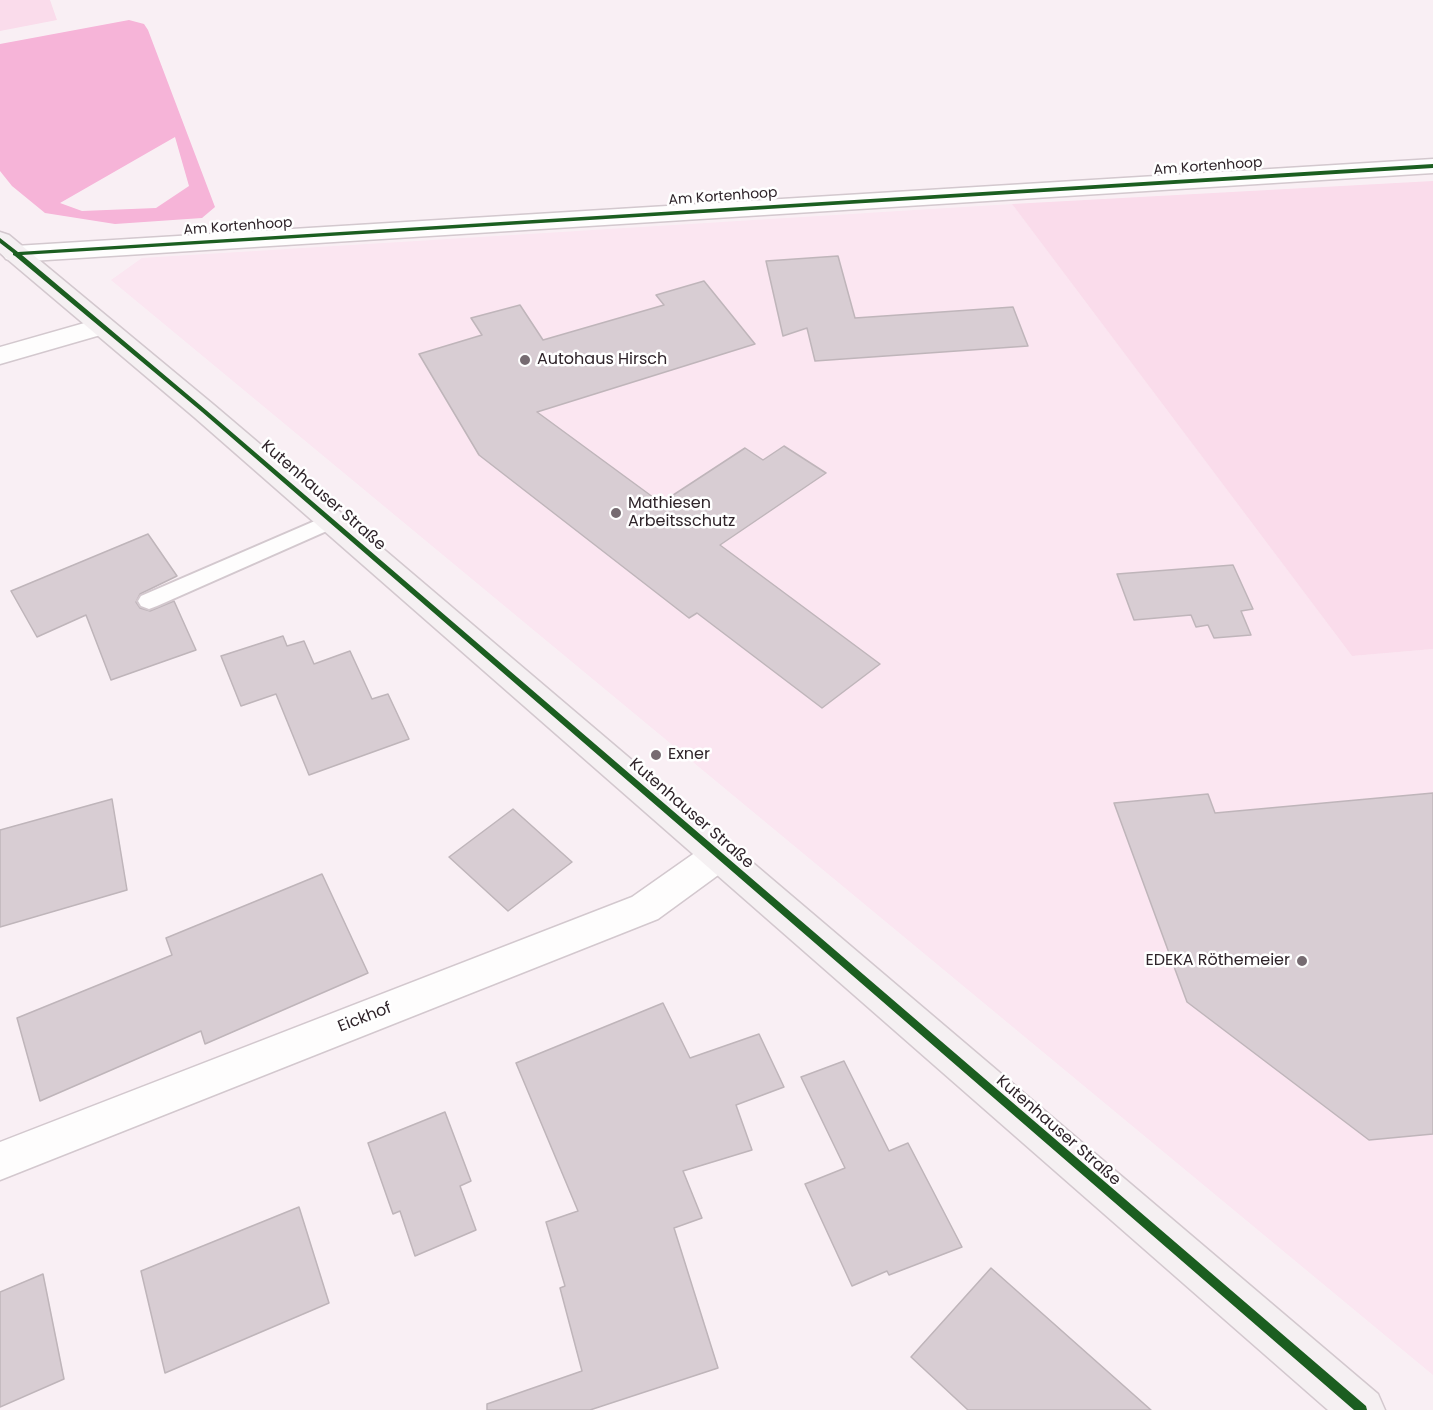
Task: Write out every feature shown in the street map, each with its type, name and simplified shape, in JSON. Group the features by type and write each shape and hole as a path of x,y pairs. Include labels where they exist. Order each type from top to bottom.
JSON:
{"street":[{"name":"Am Kortenhoop","path":"7,247 1433,166"},
{"name":"Kutenhauser Straße","path":"7,247 330,521 1362,1410"},
{"path":"0,357 102,326"},
{"name":"Eickhof","path":"0,1161 645,908 719,855"}],"lane":[{"path":"149,601 330,521"}],"shaded area":[{"path":"0,0 50,0 57,20 0,31"},
{"path":"129,20 144,24 215,207 202,218 115,224 45,213 12,186 0,171 0,44","holes":["175,137 189,186 156,208 82,211 60,203"]},
{"path":"1433,181 1433,649 1352,656 1012,204"},
{"path":"1012,204 1352,656 1433,649 1433,1375 111,280 142,258"}],"building":[{"path":"838,256 855,318 1013,307 1028,346 815,361 807,328 783,336 766,261"},
{"path":"704,281 755,344 537,412 661,503 745,448 763,460 784,446 826,473 720,545 880,664 822,708 697,613 689,618 479,455 419,354 482,335 471,318 520,305 543,340 664,305 656,295"},
{"path":"148,534 177,576 140,594 136,602 140,608 150,611 174,601 196,650 111,680 86,615 37,637 11,591"},
{"path":"1233,565 1253,609 1241,611 1251,635 1214,638 1208,625 1196,627 1191,615 1134,620 1117,574"},
{"path":"283,636 287,646 304,641 314,664 350,651 372,699 388,694 409,739 309,775 276,694 241,706 221,656"},
{"name":"EDEKA Röthemeier","path":"1433,793 1433,1134 1369,1140 1187,1002 1114,803 1208,794 1215,813"},
{"path":"112,799 127,890 0,927 0,830"},
{"path":"513,809 572,862 508,911 449,857"},
{"path":"322,874 368,973 205,1044 201,1031 40,1101 17,1018 172,955 166,938"},
{"path":"663,1003 690,1058 759,1034 784,1087 736,1105 752,1150 683,1171 702,1218 674,1228 718,1368 590,1410 487,1410 487,1404 582,1371 560,1288 565,1286 546,1222 578,1211 516,1063"},
{"path":"844,1061 889,1151 908,1143 962,1247 889,1275 887,1271 852,1286 805,1184 845,1168 801,1077"},
{"path":"445,1112 471,1181 460,1186 476,1230 415,1256 400,1211 393,1214 368,1143"},
{"path":"299,1207 329,1303 165,1373 141,1271"},
{"path":"991,1268 1151,1410 968,1410 911,1357"},
{"path":"43,1274 64,1379 0,1407 0,1292"}],"cycle path":[{"path":"15,254 1433,166"},
{"path":"0,240 204,411 1362,1410"}],"place":[{"name":"Autohaus Hirsch","path":"525,360"},
{"name":"Mathiesen Arbeitsschutz","path":"616,513"},
{"name":"Exner","path":"656,755"},
{"name":"EDEKA Röthemeier","path":"1302,961"}]}
